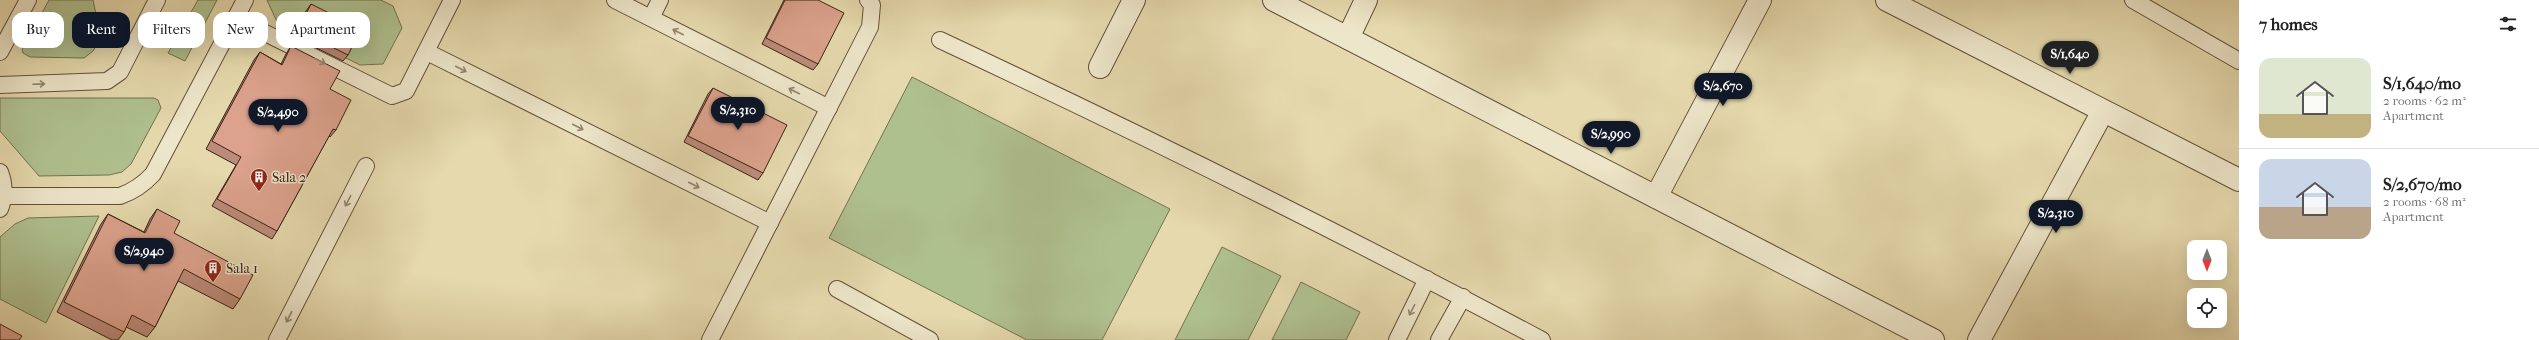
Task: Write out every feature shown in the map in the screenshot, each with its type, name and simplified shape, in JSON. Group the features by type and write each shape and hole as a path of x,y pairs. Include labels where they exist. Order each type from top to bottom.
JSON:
{"street":[{"path":"1100,67 1134,0"},
{"path":"1274,0 1933,340"},
{"path":"1348,38 1366,0"},
{"path":"1656,197 1760,0"},
{"path":"1887,0 2239,180"},
{"path":"1979,340 2102,111"}],"lane":[{"path":"0,52 28,0"},
{"path":"0,85 107,81 115,77 120,72 158,0"},
{"path":"238,12 245,0"},
{"path":"268,34 392,96 406,91 452,0"},
{"path":"615,0 828,108"},
{"path":"651,18 660,0"},
{"path":"710,340 870,27 872,5 868,0"},
{"path":"2133,0 2239,60"},
{"path":"940,40 1080,105 1463,297 1540,339"},
{"path":"0,172 2,202 120,196 134,191 145,183 153,174 219,48"},
{"path":"426,52 770,223"},
{"path":"277,340 366,166"},
{"path":"1397,340 1427,279"},
{"path":"837,289 930,340"},
{"path":"1439,340 1463,297"}],"green space":[{"path":"49,0 93,0 96,12 72,12 72,48 95,48 93,51 84,58 30,57 23,53 23,48 64,48 64,12 43,12"},
{"path":"198,0 217,0 205,23 205,12 191,12"},
{"path":"267,0 381,0 393,6 402,28 383,64 360,65 326,48 370,48 370,12 276,12 276,20"},
{"path":"171,48 192,48 185,61 168,53"},
{"path":"912,77 1170,209 1102,340 1027,340 829,238"},
{"path":"0,98 154,98 158,100 161,108 131,164 122,172 109,175 39,176 0,131"},
{"path":"99,216 46,323 0,299 0,237 15,224 28,218"},
{"path":"1222,247 1281,276 1248,340 1175,340"},
{"path":"1301,282 1360,312 1346,340 1272,340"}],"building":[{"path":"785,0 818,0 844,13 818,64 766,38"},
{"path":"311,4 327,12 307,12"},
{"path":"290,48 295,48 340,71 330,89 351,100 336,130 333,129 277,231 217,199 241,157 212,141 260,52 282,65"},
{"path":"334,48 352,48 348,55"},
{"path":"713,88 787,125 763,173 688,136"},
{"path":"157,209 180,221 174,233 253,275 240,299 184,269 155,327 132,315 124,332 64,302 108,214 145,233"},
{"path":"0,324 22,336 19,340 0,340"}],"place":[{"name":"Sala 2","path":"259,192"},
{"name":"Sala 1","path":"213,283"}]}
